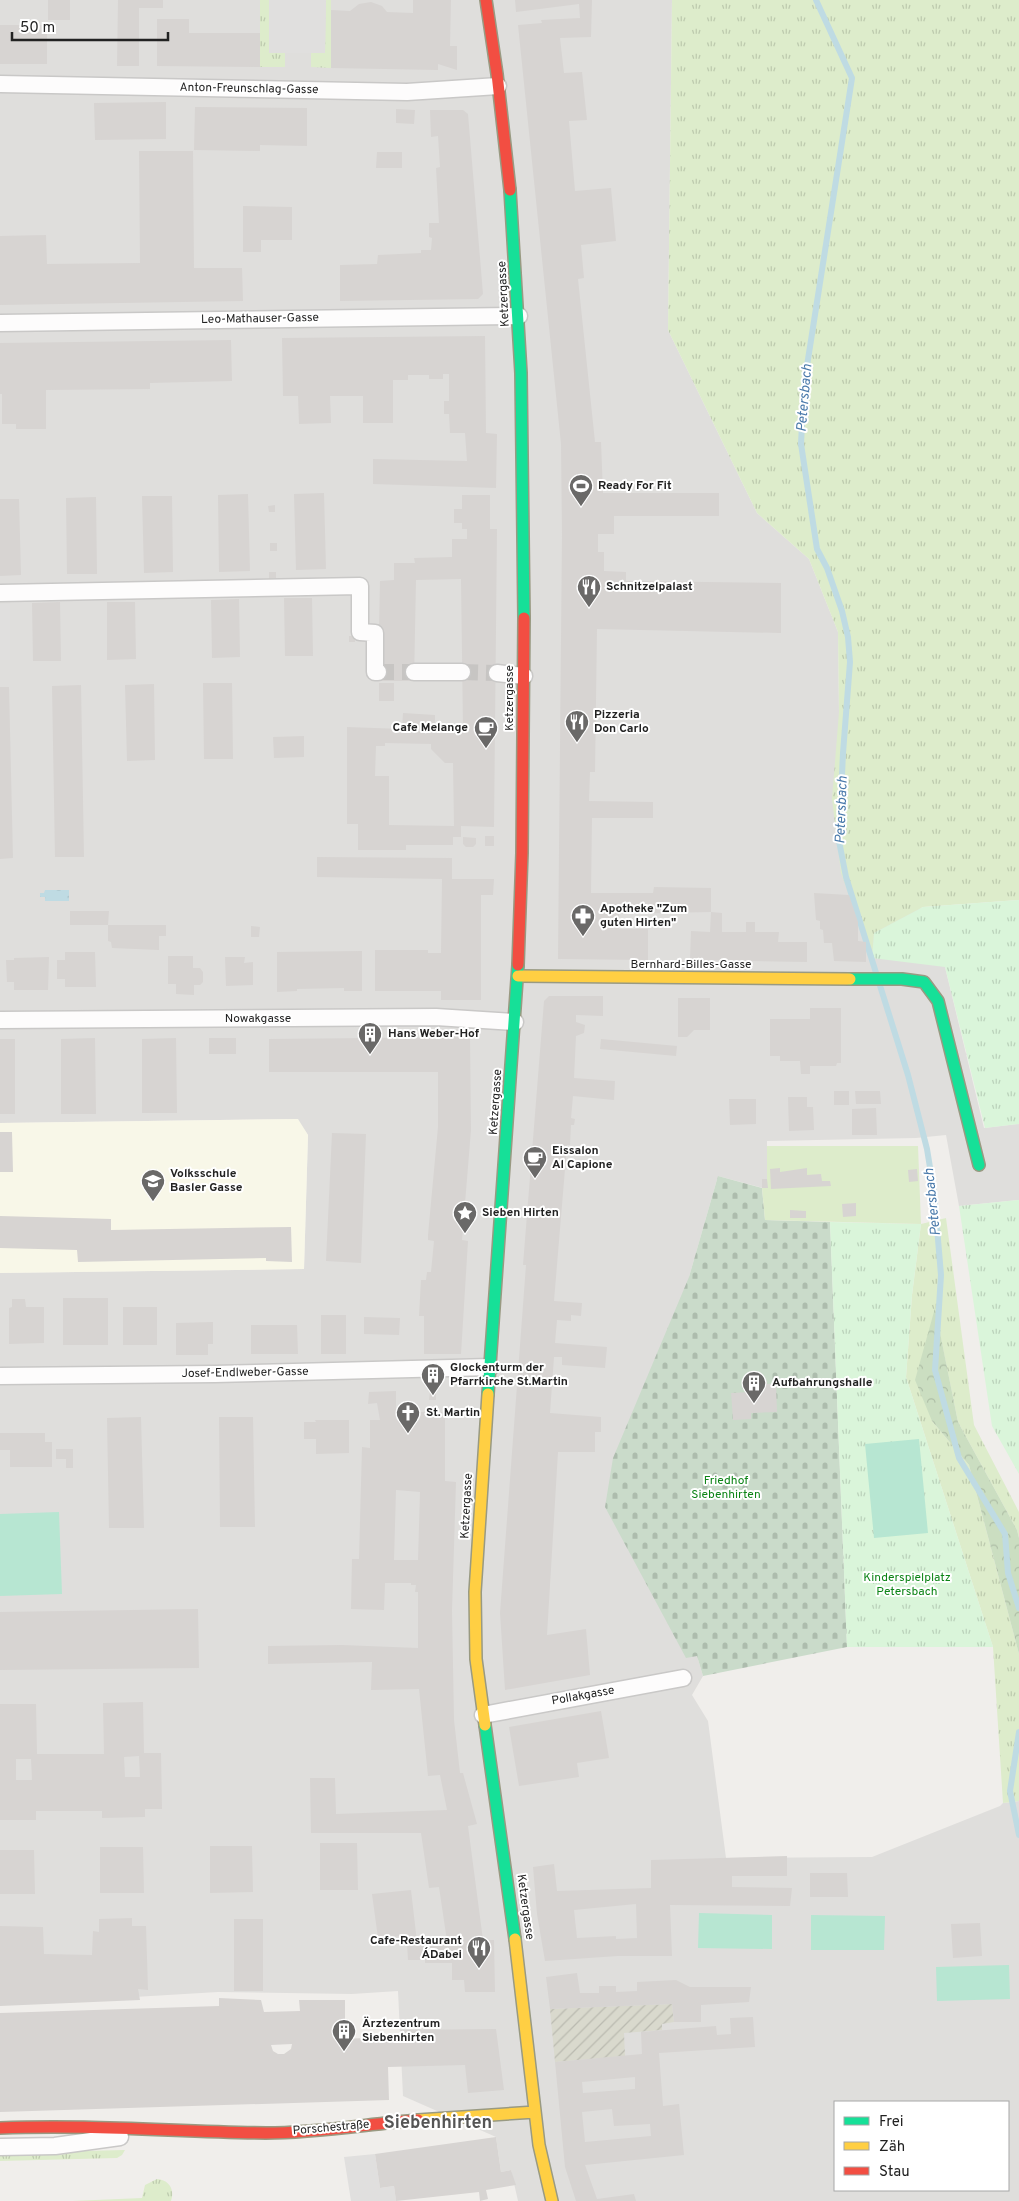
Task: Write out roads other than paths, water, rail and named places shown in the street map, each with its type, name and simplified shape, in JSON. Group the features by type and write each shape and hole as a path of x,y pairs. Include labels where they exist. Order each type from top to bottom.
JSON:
{"main road":[{"name":"Ketzergasse","path":"486,0 498,86 517,262 520,316 525,484 523,849 518,976 475,1592 476,1658 514,1926 535,2112 542,2161 552,2201"},
{"name":"Bernhard-Billes-Gasse","path":"518,976 902,979 924,982 938,1001 979,1165"},
{"name":"Porschestraße","path":"0,2128 46,2126 158,2131 314,2132 407,2121 535,2112"}],"street":[{"name":"Anton-Freunschlag-Gasse","path":"0,84 407,92 498,86"},
{"name":"Leo-Mathauser-Gasse","path":"0,323 520,316"},
{"path":"0,593 360,586 360,632 375,633 375,672 378,672"},
{"path":"414,672 462,672"},
{"path":"497,673 524,676"},
{"name":"Nowakgasse","path":"0,1020 436,1018 515,1022"},
{"name":"Josef-Endlweber-Gasse","path":"0,1376 216,1374 491,1367"},
{"name":"Pollakgasse","path":"483,1715 683,1678"},
{"name":"Porschestraße","path":"0,2147 55,2146 158,2131"}],"water":[{"path":"45,890 69,890 69,901 45,901 45,897 40,897 40,893 44,893"}],"waterway":[{"name":"Petersbach","path":"816,0 852,78 804,385 801,444 817,549 827,568 842,611 848,637 850,662 839,841 846,877 908,1075 927,1149 934,1192 941,1275 935,1370 959,1458 1005,1534 1008,1573 1019,1608"},
{"name":"Petersbach","path":"1019,1732 1010,1791 1019,1835"}],"tunnel":[{"path":"378,672 414,672"},
{"path":"462,672 497,673"}],"place":[{"name":"Ready For Fit","path":"581,507"},
{"name":"Schnitzelpalast","path":"589,608"},
{"name":"Pizzeria Don Carlo","path":"577,743"},
{"name":"Cafe Melange","path":"486,749"},
{"name":"Apotheke \"Zum guten Hirten\"","path":"583,937"},
{"name":"Hans Weber-Hof","path":"370,1055"},
{"name":"Eissalon Al Capione","path":"535,1179"},
{"name":"Volksschule Basler Gasse","path":"153,1202"},
{"name":"Sieben Hirten","path":"465,1234"},
{"name":"Glockenturm der Pfarrkirche St.Martin","path":"433,1396"},
{"name":"Aufbahrungshalle","path":"754,1404"},
{"name":"St. Martin","path":"408,1434"},
{"name":"Cafe-Restaurant A´Dabei","path":"479,1969"},
{"name":"Ärztezentrum Siebenhirten","path":"344,2052"}],"district":[{"name":"Siebenhirten","path":"438,2123"}],"park label":[{"name":"Friedhof Siebenhirten","path":"726,1488"},
{"name":"Kinderspielplatz Petersbach","path":"907,1585"}]}
